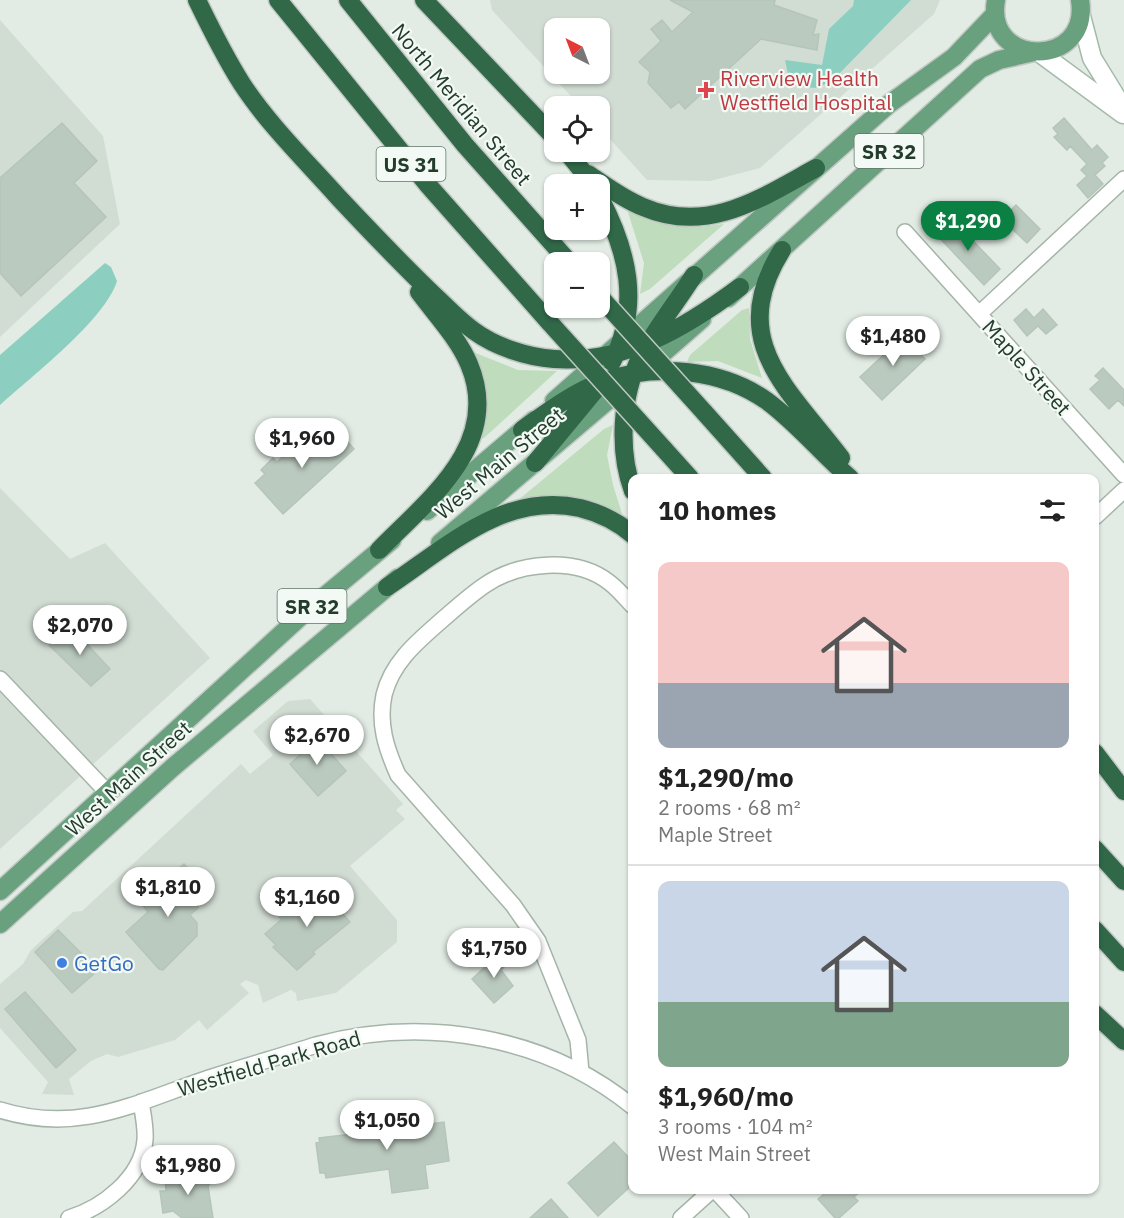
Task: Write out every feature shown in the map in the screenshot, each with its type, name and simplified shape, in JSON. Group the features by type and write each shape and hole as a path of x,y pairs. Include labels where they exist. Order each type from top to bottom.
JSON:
{"highway":[{"path":"197,0 228,60 253,99 391,255 463,352 473,376 477,411 470,442 454,473 379,550"},
{"name":"US 31","path":"278,0 428,185 686,474"},
{"name":"North Meridian Street","path":"348,0 465,145 560,252"},
{"path":"424,0 544,126"},
{"path":"576,162 586,174"},
{"path":"610,190 645,208 660,213 694,217 734,211 816,168"},
{"path":"535,463 602,382 614,350 628,298 626,266 621,243 610,219"},
{"path":"782,250 770,269 761,302 760,328 765,351 780,383 853,474"},
{"path":"391,255 458,318 486,339 526,355 548,358 650,343 702,316 740,287"},
{"path":"628,475 624,435 634,376 650,343 694,275"},
{"path":"610,308 759,474"},
{"path":"522,430 562,402 602,382 683,370 746,389 786,417 846,474"},
{"path":"387,587 475,527 509,511 531,505 556,504 588,510 614,521 628,531"},
{"path":"1099,758 1124,791"},
{"path":"1099,853 1124,881"},
{"path":"1099,934 1124,962"},
{"path":"1099,1018 1124,1041"}],"main road":[{"path":"993,6 1001,32 1010,42 1037,52"},
{"name":"West Main Street","path":"0,891 301,616 614,350 694,275 889,104 954,57 993,6"},
{"name":"West Main Street","path":"0,924 172,768 535,463 740,287 980,69 999,60 1053,50 1069,39 1082,7"}],"street":[{"path":"1082,7 1092,58 1124,113"},
{"path":"1037,52 1124,113"},
{"path":"980,314 1124,179"},
{"name":"Maple Street","path":"905,232 1124,475"},
{"path":"1099,513 1124,490"},
{"path":"580,1072 578,1040 538,940 513,905 398,775 387,751 381,722 384,694 393,673 407,652 484,585 506,573 529,566 551,566 589,572 609,582 628,601"},
{"path":"0,679 108,793"},
{"name":"Westfield Park Road","path":"0,1110 32,1118 58,1121 102,1115 225,1073 334,1040 405,1030 458,1033 528,1051 594,1078 628,1103"},
{"path":"69,1218 86,1213 105,1200 131,1174 142,1155 145,1140 141,1102"},
{"path":"681,1218 708,1194"},
{"path":"717,1194 741,1218"}],"shaded area":[{"name":"Riverview Health Westfield Hospital","path":"490,0 940,0 934,14 760,168 710,181 647,180 610,139 610,96 571,96 560,84 610,84 610,18 544,18 544,67 492,10"},
{"path":"0,20 103,136 120,224 0,337"},
{"path":"0,488 70,559 105,543 210,658 0,849"},
{"path":"310,699 403,804 396,810 405,819 350,866 397,920 397,942 336,993 297,1001 296,993 291,990 263,1003 258,985 246,980 240,984 249,993 207,1030 199,1020 175,1040 118,1057 107,1054 91,1061 69,1079 74,1095 42,1094 48,1082 0,1028 0,984 23,964 31,950 73,912 82,911 241,764 250,774 273,755 253,731 288,701"}],"green space":[{"path":"627,209 670,224 699,227 724,224 650,289 640,294 644,263"},
{"path":"749,308 750,339 762,378 718,361 687,362 690,355 742,310"},
{"path":"473,352 518,370 557,371 484,438 478,439"},
{"path":"613,425 607,455 623,517 561,498 549,497 517,501 604,429"}],"water":[{"path":"854,0 911,0 834,79 818,88 802,87 788,74 785,60 822,65 829,29 853,6"},
{"path":"105,263 111,267 117,281 98,313 66,347 0,405 0,355"}],"building":[{"path":"670,0 775,0 774,5 817,20 813,35 819,34 817,50 761,39 685,109 679,102 671,108 648,83 650,72 639,62 661,41 651,29 662,20 672,32 693,12"},
{"path":"1064,118 1092,150 1097,145 1108,157 1102,163 1105,166 1095,175 1103,184 1088,198 1077,185 1087,176 1081,170 1087,164 1070,146 1067,150 1054,137 1058,134 1053,128"},
{"path":"62,123 97,161 74,183 106,217 21,296 0,273 0,178"},
{"path":"1016,205 1040,229 1027,243 1002,219"},
{"path":"952,219 1000,269 984,285 936,234"},
{"path":"1026,309 1034,318 1043,309 1057,325 1046,334 1038,326 1027,336 1014,320"},
{"path":"908,332 918,342 913,346 925,359 882,400 860,377"},
{"path":"1103,368 1124,390 1124,406 1118,400 1109,409 1090,389 1100,380 1095,376"},
{"path":"334,426 354,449 283,514 255,483 265,474 261,470 273,458 277,462 301,440 309,448"},
{"path":"70,626 110,669 91,686 49,645"},
{"path":"314,734 346,771 318,796 290,764 302,753 298,748"},
{"path":"184,864 199,880 198,908 190,915 197,923 197,936 163,970 159,969 126,932 148,912 139,900 170,872 172,874"},
{"path":"318,887 350,922 313,952 315,954 297,970 273,947 276,945 265,934 282,919 279,917"},
{"path":"58,930 88,960 86,961 96,972 72,993 35,952"},
{"path":"499,954 507,964 501,970 513,986 494,1003 472,979"},
{"path":"25,992 76,1050 56,1068 5,1009"},
{"path":"397,1102 400,1128 444,1122 449,1161 425,1165 428,1188 392,1193 389,1169 326,1178 325,1173 320,1173 316,1143 320,1142 319,1138 379,1131 376,1105"},
{"path":"614,1142 628,1157 628,1189 598,1216 568,1183"},
{"path":"199,1169 213,1179 208,1186 213,1218 182,1218 173,1211 163,1213 160,1191 166,1191 165,1178 196,1174"},
{"path":"824,1194 857,1194 854,1197 858,1201 839,1218 835,1218 818,1199"},
{"path":"551,1199 568,1218 530,1218"}],"place":[{"name":"Riverview Health Westfield Hospital","path":"706,90"},
{"name":"GetGo","path":"62,963"}]}
